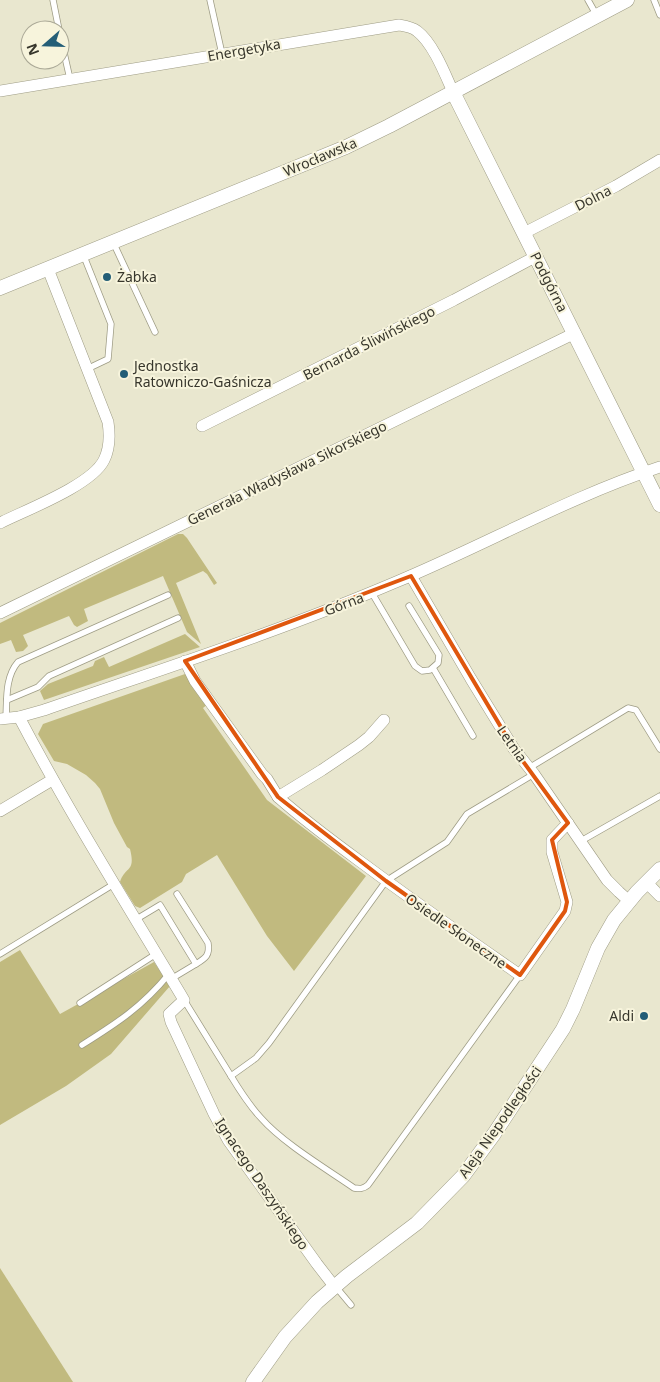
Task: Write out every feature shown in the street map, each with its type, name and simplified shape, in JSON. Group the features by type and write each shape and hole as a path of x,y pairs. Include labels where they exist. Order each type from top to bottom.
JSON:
{"street":[{"name":"Wrocławska","path":"0,288 346,147 627,0"},
{"name":"Energetyka","path":"0,91 399,25 417,31 426,40 454,92"},
{"name":"Podgórna","path":"454,92 643,473"},
{"name":"Dolna","path":"524,233 616,186 660,160"},
{"name":"Bernarda Śliwińskiego","path":"202,426 454,300 535,256"},
{"path":"0,523 76,486 92,475 104,461 109,445 108,422 48,269"},
{"name":"Generała Władysława Sikorskiego","path":"0,613 575,333"},
{"name":"Górna","path":"19,717 185,661 372,593 618,482 660,467"},
{"path":"643,473 660,505"},
{"name":"Letnia","path":"411,576 514,749 608,880 629,901"},
{"name":"Osiedle Słoneczne","path":"185,661 195,681 267,779 278,797 310,825 386,881 473,944 520,975 564,911 566,902 552,852 552,840 568,823"},
{"path":"3,718 19,717 52,780 184,1000"},
{"path":"278,797 359,745 384,720"},
{"path":"0,811 52,780"},
{"name":"Aleja Niepodległości","path":"253,1382 285,1337 334,1286 417,1223 448,1193 477,1157 563,1029 614,920 646,882 660,869"},
{"path":"646,882 660,896"},
{"name":"Ignacego Daszyńskiego","path":"184,1000 169,1014 214,1114 228,1140 334,1286"}],"lane":[{"path":"53,0 57,20"},
{"path":"210,0 222,54"},
{"path":"588,0 597,16"},
{"path":"654,0 660,15"},
{"path":"68,70 70,80"},
{"path":"114,242 155,332"},
{"path":"83,254 111,324 108,359 86,369"},
{"path":"372,593 415,666 422,671 433,668 438,662 439,654 409,606"},
{"path":"3,718 9,677 12,668 18,662 168,595"},
{"path":"7,700 38,687 49,676 178,618"},
{"path":"433,668 473,736"},
{"path":"231,1076 256,1058 269,1043 386,881 447,842 467,814 628,708 636,710 660,749"},
{"path":"581,841 660,796"},
{"path":"0,954 114,884"},
{"path":"82,1045 128,1016 170,977 206,958 209,952 208,943 177,894"},
{"path":"135,920 160,906 196,964"},
{"path":"80,1003 156,954"},
{"path":"184,1000 256,1113 280,1135 354,1188 359,1189 368,1185 406,1135 520,975"},
{"path":"334,1286 350,1305"}],"highlighted area":[{"path":"411,576 514,749 568,823 552,840 567,902 565,911 520,975 386,881 278,797 185,661"}],"shaded area":[{"path":"178,534 183,534 187,538 217,583 214,585 203,571 176,583 201,644 187,632 163,576 84,609 88,621 77,627 69,616 23,635 28,646 23,651 16,652 11,640 0,644 0,623"},
{"path":"185,634 200,647 44,700 40,691 48,684 93,666 95,661 104,657 109,667"},
{"path":"185,674 208,704 203,708 267,800 366,876 294,971 267,936 217,855 186,874 182,882 140,908 135,906 120,882 131,866 130,849 127,847 114,823 100,789 86,775 67,764 54,761 38,734 43,724"},
{"path":"20,950 60,1014 154,962 170,986 111,1054 66,1086 0,1125 0,962"},
{"path":"0,1268 73,1382 0,1382"}],"place":[{"name":"Żabka","path":"107,277"},
{"name":"Jednostka Ratowniczo-Gaśnicza","path":"124,374"},
{"name":"Aldi","path":"644,1016"}]}
